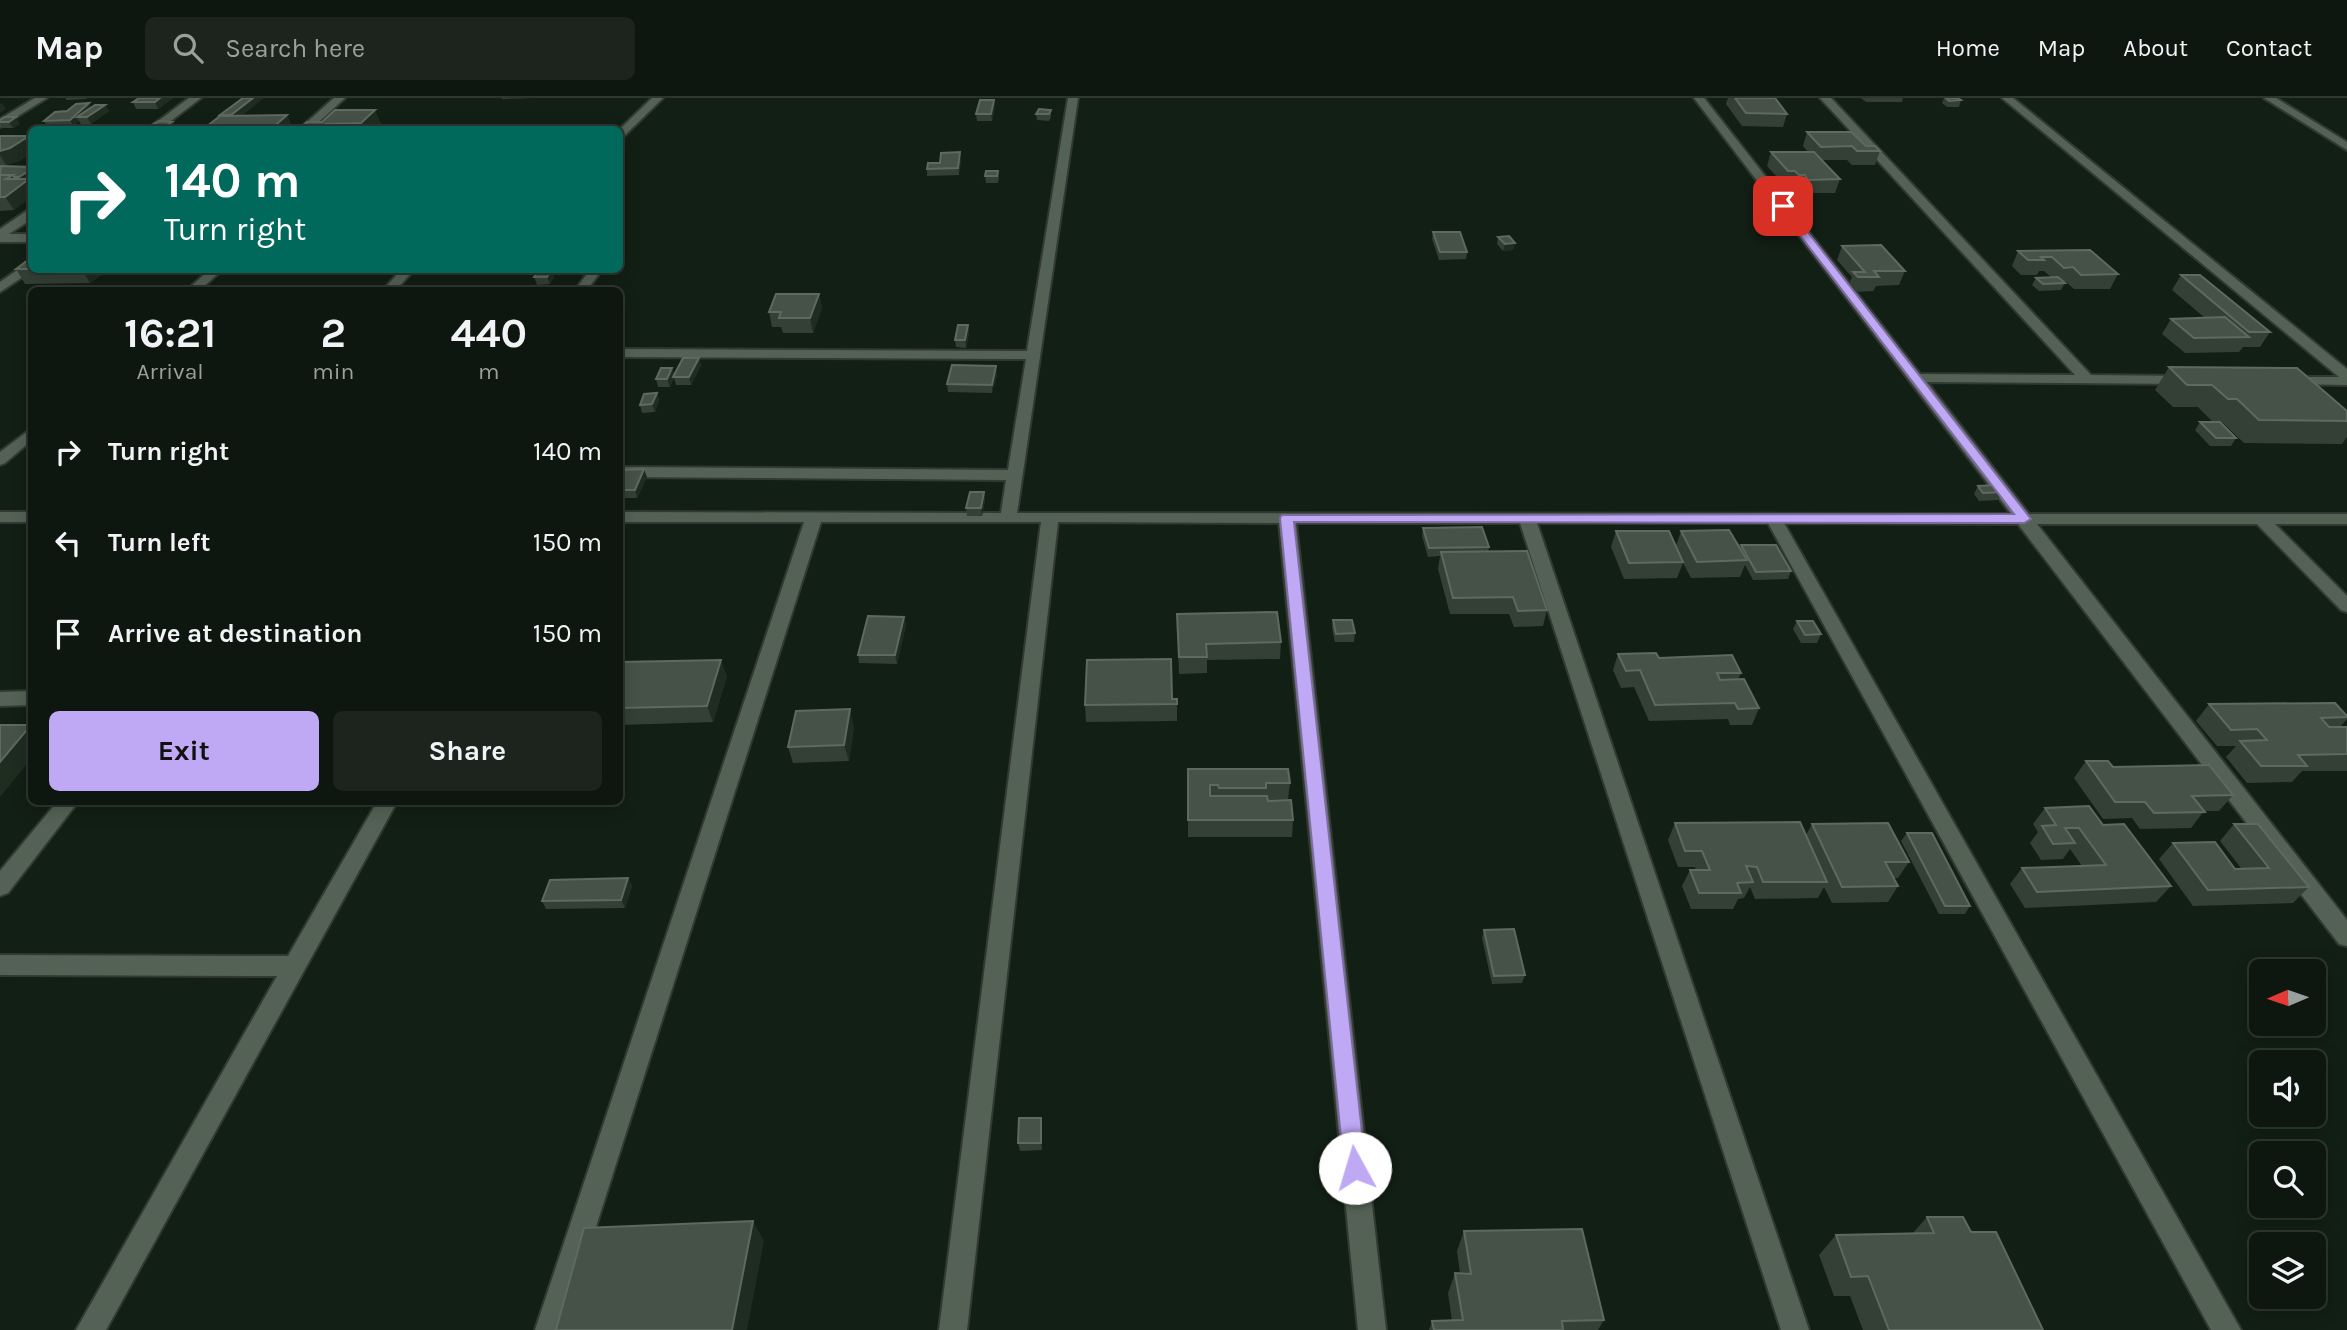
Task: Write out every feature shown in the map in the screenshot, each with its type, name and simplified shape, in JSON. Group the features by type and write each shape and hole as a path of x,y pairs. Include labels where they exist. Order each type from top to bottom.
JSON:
{"street":[{"path":"0,124 42,98"},
{"path":"157,126 196,98"},
{"path":"308,126 340,98"},
{"path":"623,131 658,98"},
{"path":"1008,518 1073,98"},
{"path":"1699,98 2347,937"},
{"path":"1825,98 2087,380"},
{"path":"2007,98 2347,376"},
{"path":"2269,98 2347,147"},
{"path":"0,216 28,215"},
{"path":"0,236 28,216"},
{"path":"0,236 28,238"},
{"path":"0,288 28,267"},
{"path":"196,287 213,273"},
{"path":"392,287 405,273"},
{"path":"623,353 1033,355"},
{"path":"1916,378 2197,380"},
{"path":"2279,381 2347,382"},
{"path":"0,460 28,436"},
{"path":"623,472 1014,475"},
{"path":"0,517 28,517"},
{"path":"623,517 2347,519"},
{"path":"549,1330 814,517"},
{"path":"953,1330 1050,518"},
{"path":"1287,518 1372,1330"},
{"path":"1527,518 1795,1330"},
{"path":"1773,518 2227,1330"},
{"path":"2261,519 2347,606"},
{"path":"0,699 28,698"},
{"path":"0,887 66,805"},
{"path":"90,1330 385,805"},
{"path":"0,965 294,966"}],"building":[{"path":"139,98 160,98 155,102 133,102"},
{"path":"243,98 253,98 231,115 220,115"},
{"path":"1735,98 1775,98 1787,114 1746,113"},
{"path":"1946,98 1958,98 1961,100 1949,101"},
{"path":"980,100 994,100 991,114 976,114"},
{"path":"89,103 70,120 44,121 55,112 67,111 76,104"},
{"path":"95,105 105,105 87,117 77,117"},
{"path":"1039,109 1051,110 1049,114 1036,114"},
{"path":"335,110 375,110 361,123 303,126 307,122 322,122"},
{"path":"287,115 275,126 207,126 220,116"},
{"path":"5,117 16,117 9,122 0,122"},
{"path":"159,121 172,122 165,126 152,125"},
{"path":"1807,132 1851,132 1866,146 1875,146 1880,151 1857,151 1852,146 1821,147"},
{"path":"0,136 28,136 10,148 0,151"},
{"path":"960,152 958,168 927,169 928,163 940,163 941,153"},
{"path":"1771,152 1814,152 1840,179 1808,180 1805,175 1788,171"},
{"path":"1,166 28,167 28,171 19,177 0,175"},
{"path":"986,171 998,171 997,176 985,176"},
{"path":"0,175 13,175 6,179 28,179 5,197 0,197"},
{"path":"1433,232 1460,232 1467,252 1440,252"},
{"path":"1509,236 1515,243 1505,244 1498,237"},
{"path":"1881,245 1905,271 1874,271 1879,277 1858,277 1853,272 1865,272 1842,246"},
{"path":"2090,250 2118,274 2081,275 2073,267 2064,268 2052,257 2028,260 2018,251"},
{"path":"28,260 28,269 16,269"},
{"path":"537,273 549,273 547,277 534,277"},
{"path":"2181,275 2200,275 2270,332 2249,332"},
{"path":"2058,277 2065,283 2043,284 2036,278"},
{"path":"776,294 819,294 810,318 779,318 781,312 769,312"},
{"path":"2225,317 2249,337 2194,338 2171,319"},
{"path":"958,325 968,325 965,340 955,340"},
{"path":"683,358 699,358 689,377 673,377"},
{"path":"952,365 996,366 992,385 947,384"},
{"path":"2169,367 2297,368 2347,411 2347,421 2259,420 2237,399 2228,399 2212,385 2187,385"},
{"path":"661,368 672,368 667,379 656,379"},
{"path":"657,393 652,404 640,405 644,394"},
{"path":"2200,422 2220,422 2236,438 2216,438"},
{"path":"644,469 635,490 623,490 624,470"},
{"path":"1997,485 2002,492 1983,493 1978,486"},
{"path":"970,492 984,492 981,508 966,508"},
{"path":"1482,527 1489,547 1429,548 1423,528"},
{"path":"1729,530 1747,560 1697,562 1681,531"},
{"path":"1616,531 1669,531 1683,562 1629,563"},
{"path":"1741,545 1776,545 1791,571 1756,572"},
{"path":"1527,551 1547,610 1518,611 1513,597 1453,598 1441,552"},
{"path":"1277,612 1281,642 1206,644 1207,657 1179,657 1177,614"},
{"path":"868,616 904,617 895,655 858,655"},
{"path":"1333,620 1352,620 1355,633 1336,634"},
{"path":"1797,621 1813,621 1821,634 1805,635"},
{"path":"1656,653 1659,658 1732,655 1741,673 1717,673 1720,680 1744,679 1759,708 1738,709 1735,703 1655,705 1640,670 1626,671 1618,654"},
{"path":"1171,659 1172,699 1177,699 1177,704 1085,705 1087,660"},
{"path":"721,660 707,706 623,708 623,662"},
{"path":"2335,703 2347,717 2321,718 2329,727 2347,727 2347,754 2298,755 2307,766 2261,766 2240,741 2267,740 2257,729 2231,730 2209,704"},
{"path":"850,709 844,745 788,747 796,711"},
{"path":"0,725 28,725 28,729 0,762"},
{"path":"2086,761 2108,761 2113,767 2209,765 2233,795 2192,796 2205,812 2154,813 2145,802 2115,802"},
{"path":"1188,769 1288,769 1290,783 1266,783 1266,788 1219,788 1218,785 1210,785 1210,796 1267,796 1268,801 1291,800 1293,820 1188,820"},
{"path":"2089,806 2103,825 2124,824 2171,886 2037,892 2022,868 2106,865 2079,828 2065,828 2075,843 2053,844 2042,826 2056,825 2045,808"},
{"path":"1800,822 1827,882 1763,882 1757,867 1746,866 1753,882 1737,883 1741,893 1699,893 1690,870 1710,870 1702,851 1685,851 1675,823"},
{"path":"1888,823 1909,862 1885,862 1898,886 1842,887 1812,824"},
{"path":"2234,824 2258,824 2309,887 2208,890 2173,843 2215,842 2235,869 2269,868"},
{"path":"1907,833 1932,833 1970,906 1945,906"},
{"path":"628,878 621,900 542,901 550,880"},
{"path":"1514,929 1525,975 1494,976 1484,930"},
{"path":"1019,1118 1041,1118 1041,1143 1018,1143"},
{"path":"1927,1217 1963,1217 1971,1232 1996,1232 2043,1330 1889,1330 1868,1276 1851,1277 1836,1235 1934,1233"},
{"path":"753,1221 732,1330 556,1330 584,1228"},
{"path":"1582,1229 1604,1320 1562,1321 1563,1330 1434,1330 1432,1321 1463,1320 1455,1273 1471,1274 1464,1231"}],"route":[{"path":"1355,1168 1287,518 2024,519 1783,206"}]}
